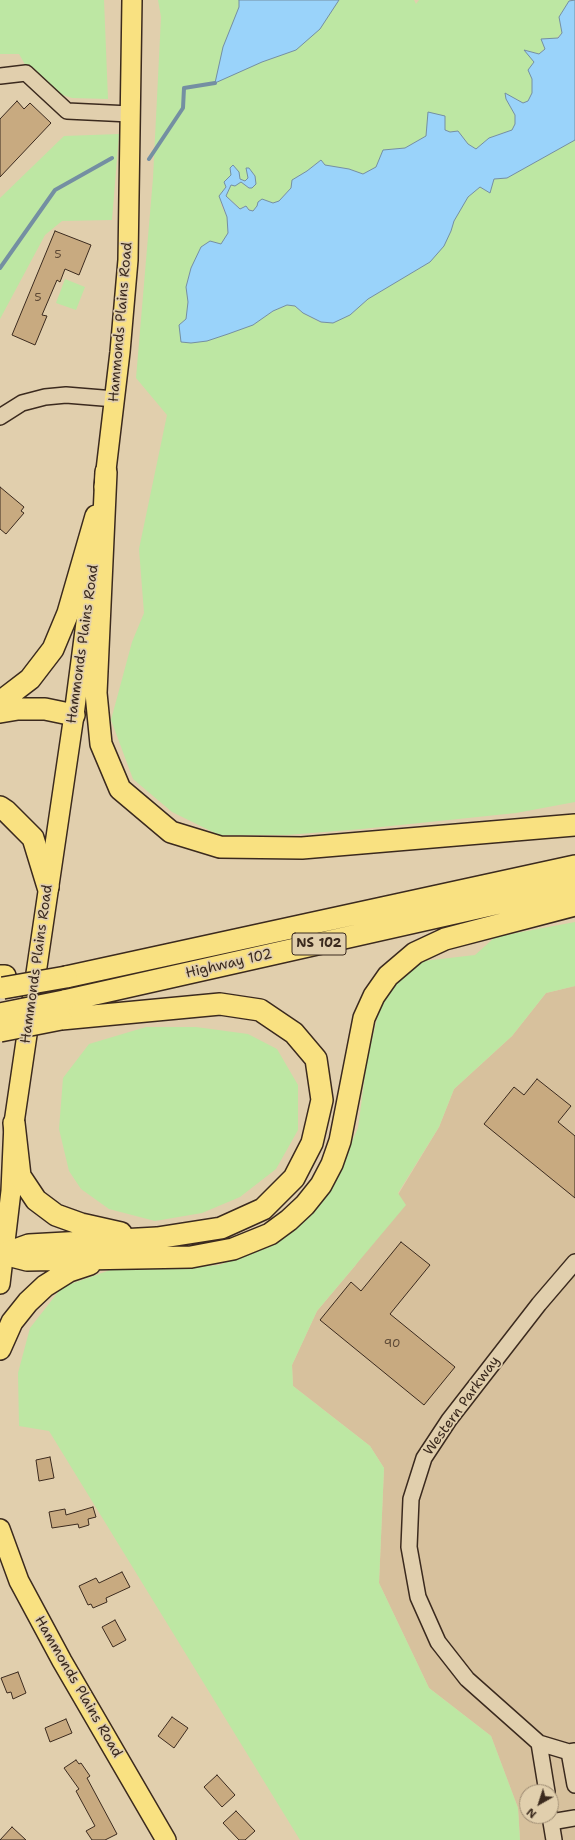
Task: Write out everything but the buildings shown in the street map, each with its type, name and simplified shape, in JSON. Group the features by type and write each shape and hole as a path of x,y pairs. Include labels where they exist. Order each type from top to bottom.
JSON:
{"highway":[{"path":"0,702 30,679 53,649 68,613 106,478"},
{"path":"106,478 96,693 101,744 120,789 171,832 220,847 302,848 575,825"},
{"path":"0,712 18,709 45,709 74,715"},
{"path":"0,807 33,838 48,887"},
{"name":"Highway 102","path":"2,982 153,958 575,866"},
{"name":"Highway 102","path":"0,1014 62,1010 575,886"},
{"path":"4,1254 27,1260 179,1258 214,1254 263,1238 283,1225 306,1205 314,1195 332,1164 342,1132 364,1018 374,996 388,976 416,953 445,939 575,905"},
{"path":"0,1031 62,1010 220,1004 260,1010 294,1033 316,1058 322,1100 312,1143 294,1178 263,1209 221,1228 157,1238 29,1245 4,1254"},
{"path":"14,1123 20,1176 36,1200 56,1215 81,1224 157,1238"},
{"path":"0,1349 12,1322 28,1302 45,1286 69,1270 108,1259"}],"main road":[{"name":"Hammonds Plains Road","path":"0,1284 4,1254 6,1192 14,1123 74,715 106,478 115,399 128,260 132,0"},
{"name":"Hammonds Plains Road","path":"0,1529 19,1581 62,1661 165,1839"}],"street":[{"path":"0,76 26,73 67,111 130,114"},
{"path":"0,417 22,403 44,397 66,395 115,399"},
{"name":"Western Parkway","path":"575,1262 539,1304 448,1422 424,1458 411,1499 409,1547 418,1597 438,1642 466,1679 538,1743 572,1752 575,1785"},
{"path":"538,1743 546,1784"},
{"path":"559,1819 575,1818"},
{"path":"552,1824 554,1840"}],"shaded area":[{"path":"575,986 575,1840 520,1840 519,1824 518,1808 491,1736 429,1688 379,1583 384,1468 370,1446 293,1386 292,1365 317,1311 355,1266 439,1127 454,1089 512,1036 546,993"}],"green space":[{"path":"0,0 104,0 108,99 72,98 47,90 30,73 19,54 0,54"},
{"path":"158,0 239,0 239,7 234,21 262,62 296,50 339,0 414,0 416,4 419,0 570,0 559,17 562,33 539,54 525,50 534,62 529,70 532,79 532,93 528,101 523,103 517,99 506,99 515,115 515,124 512,130 489,138 476,149 468,144 458,131 450,132 445,130 429,112 426,136 405,148 384,150 376,167 363,174 349,169 325,165 321,160 292,180 291,188 279,201 273,203 264,200 253,211 244,206 241,209 226,196 231,185 241,182 249,188 255,176 249,168 248,178 245,181 240,179 238,176 231,175 223,192 221,205 227,217 228,233 221,244 210,241 201,248 191,268 186,286 188,302 186,319 179,325 207,341 253,325 273,311 287,305 295,306 303,313 320,322 333,323 350,315 368,299 430,262 451,231 453,221 461,207 468,197 480,187 490,193 494,179 507,178 575,140 575,802 516,813 362,829 287,835 219,835 172,812 133,779 111,720 132,642 144,613 139,549 167,415 136,378 153,178 161,17"},
{"path":"119,134 112,220 62,221 45,235 0,319 0,198 64,136"},
{"path":"65,279 85,287 76,310 56,303"},
{"path":"575,922 575,986 546,993 512,1036 454,1089 439,1127 398,1193 406,1205 317,1311 292,1365 293,1386 370,1446 384,1468 379,1583 429,1688 491,1736 518,1808 520,1840 300,1840 49,1431 19,1426 18,1373 30,1328 62,1287 116,1268 176,1269 219,1265 274,1245 305,1220 333,1184 358,1128 367,1060 383,994 423,961 475,955 495,937"},
{"path":"146,1027 196,1027 248,1034 277,1049 298,1085 298,1130 276,1169 240,1197 202,1213 155,1221 109,1209 81,1189 69,1171 59,1129 63,1078 89,1044"}],"water":[{"path":"239,0 339,0 320,29 296,50 262,62 215,83 223,47 239,7"},
{"path":"575,0 575,140 507,178 494,179 490,193 480,187 468,197 454,221 444,246 430,262 368,299 350,315 333,323 321,322 303,313 295,306 287,305 273,311 253,325 228,334 207,341 191,343 181,342 179,325 186,319 188,302 186,287 191,268 201,247 210,241 221,244 228,233 227,217 219,196 226,187 224,182 231,175 230,168 233,165 239,172 240,179 245,181 248,178 246,168 249,168 255,176 256,184 252,188 249,188 241,182 235,186 231,185 226,196 240,209 246,206 249,210 253,211 258,202 262,199 273,203 279,201 291,188 292,180 321,160 325,165 349,169 363,174 376,167 383,150 405,148 426,136 428,112 445,116 445,130 450,132 458,131 468,144 476,149 489,138 512,130 515,124 515,115 506,99 505,93 523,103 528,101 532,93 532,79 528,70 534,62 524,50 539,54 545,49 541,39 558,38 562,33 559,17 569,1"}],"waterway":[{"path":"149,159 183,108 184,88 215,83"},
{"path":"0,268 55,190 112,158"}]}
